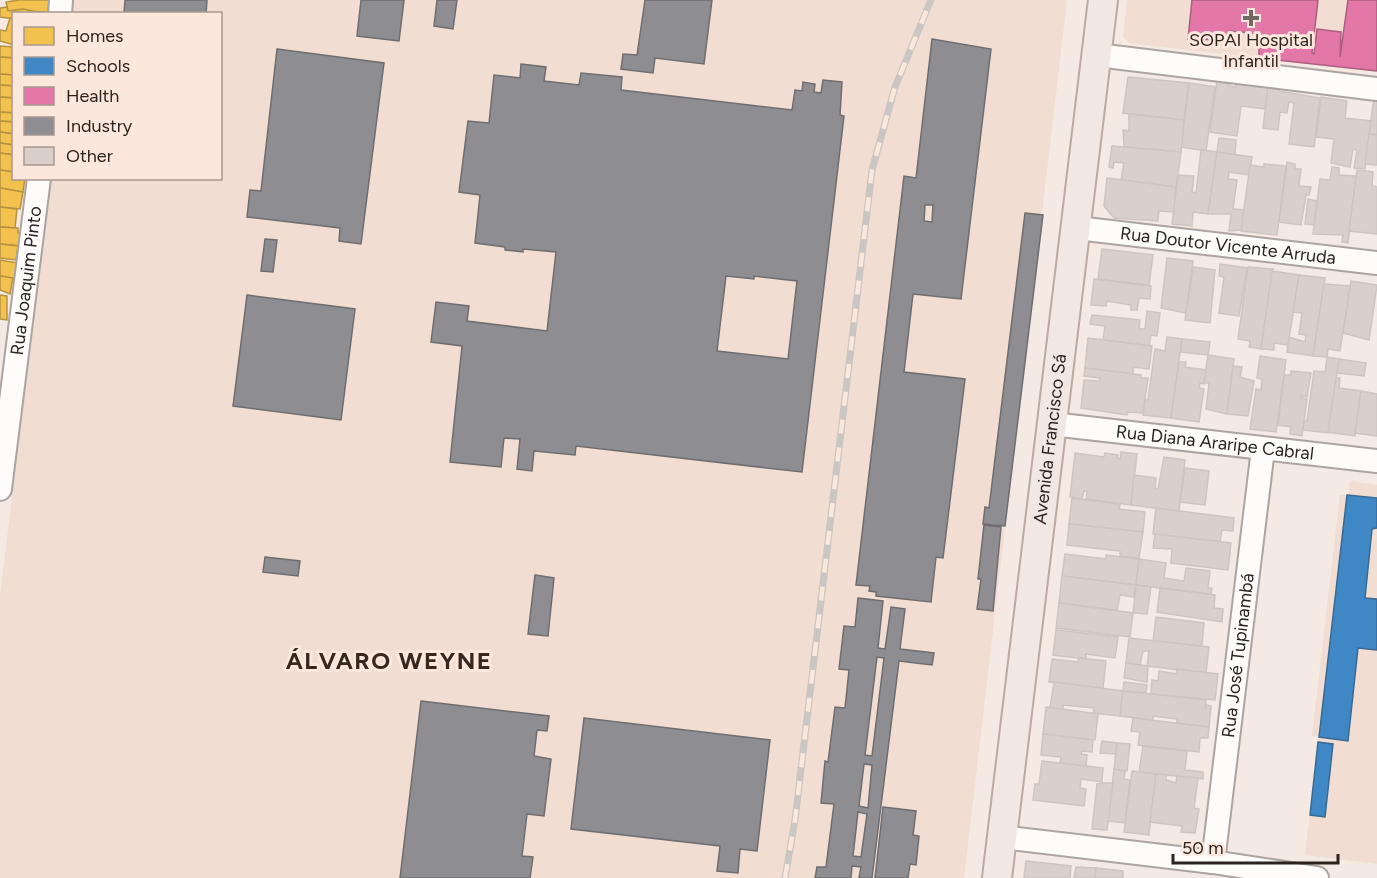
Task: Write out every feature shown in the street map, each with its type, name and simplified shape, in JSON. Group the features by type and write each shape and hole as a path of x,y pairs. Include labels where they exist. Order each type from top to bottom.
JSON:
{"main road":[{"name":"Avenida Francisco Sá","path":"997,878 1103,0"}],"street":[{"path":"1096,55 1377,89"},
{"name":"Rua Joaquim Pinto","path":"0,489 39,180"},
{"name":"Rua Doutor Vicente Arruda","path":"1077,228 1377,263"},
{"name":"Rua Diana Araripe Cabral","path":"1052,424 1377,461"},
{"name":"Rua José Tupinambá","path":"1213,862 1263,449"},
{"path":"1001,837 1213,862 1317,878"}],"shaded area":[{"path":"70,0 1067,0 964,878 0,878 0,597 50,180 222,180 222,12 69,12"},
{"name":"SOPAI Hospital Infantil","path":"1127,0 1377,0 1377,72 1129,43 1123,37"},
{"path":"1350,481 1377,485 1377,864 1305,855 1319,737 1312,736 1340,495 1348,495"}],"building: Homes":[{"path":"49,0 48,12 8,11 6,2"},
{"path":"7,7 8,11 23,9 38,12 12,12 12,19 0,17 0,8"},
{"path":"10,18 12,18 12,44 0,41 0,30 6,31"},
{"path":"0,46 12,47 12,58 0,57"},
{"path":"0,57 12,58 12,75 0,74"},
{"path":"0,74 12,75 12,86 0,85"},
{"path":"0,85 12,86 12,98 0,97"},
{"path":"0,97 12,98 12,113 0,112"},
{"path":"0,112 12,113 12,122 0,121"},
{"path":"0,121 12,122 12,134 0,132"},
{"path":"0,132 12,134 12,145 0,143"},
{"path":"0,143 12,145 12,155 0,153"},
{"path":"0,153 12,155 12,172 0,170"},
{"path":"0,170 12,172 12,180 25,180 23,192 0,188"},
{"path":"0,188 23,192 20,209 0,207"},
{"path":"0,207 17,209 15,228 0,227"},
{"path":"0,227 18,228 18,233 22,233 21,246 0,244"},
{"path":"0,244 18,246 16,260 0,258"},
{"path":"0,260 18,263 16,279 0,276"},
{"path":"0,276 13,278 10,294 0,290"},
{"path":"0,295 7,296 7,320 0,319"}],"building: Schools":[{"path":"1347,495 1377,498 1377,528 1372,529 1365,598 1377,599 1377,650 1358,648 1348,741 1319,737"},
{"path":"1318,742 1333,744 1325,817 1310,815"}],"building: Health":[{"name":"SOPAI Hospital Infantil","path":"1192,0 1318,0 1312,53 1314,54 1317,29 1341,32 1340,57 1348,0 1377,0 1377,71 1259,58 1259,34 1230,31 1228,44 1205,39 1205,41 1188,39"}],"building: Industry":[{"path":"125,0 207,0 206,12 124,12"},
{"path":"361,0 404,0 399,41 357,36"},
{"path":"437,0 457,0 453,29 434,26"},
{"path":"645,0 712,0 704,64 655,58 653,73 621,69 623,54 637,55"},
{"path":"932,39 991,49 961,299 913,294 904,372 965,379 943,558 936,557 931,602 876,596 876,592 869,591 870,586 856,585 904,176 916,178","holes":["925,205 933,205 932,222 924,221"]},
{"path":"277,49 384,63 361,244 339,241 340,228 247,217 250,190 261,191"},
{"path":"521,64 546,67 544,81 579,85 581,73 622,77 621,90 792,110 795,90 802,91 803,82 815,84 814,92 821,93 823,80 842,82 840,115 844,116 802,472 576,446 575,455 534,451 532,471 517,469 520,439 504,438 501,467 450,462 462,346 431,342 436,302 469,306 467,321 547,331 556,252 505,250 505,247 475,243 480,195 459,192 468,121 489,123 494,75 520,78","holes":["726,276 754,279 754,276 797,281 788,359 717,351"]},
{"path":"1025,213 1043,215 1005,526 983,524 985,507 989,508"},
{"path":"265,239 277,240 273,272 261,271"},
{"path":"247,295 355,309 341,420 233,406"},
{"path":"984,525 1001,527 993,611 977,609"},
{"path":"265,557 300,561 298,576 263,572"},
{"path":"535,575 554,578 548,636 528,634"},
{"path":"858,598 883,601 878,648 885,649 891,607 905,609 900,649 934,653 932,665 899,661 872,878 859,878 861,867 852,866 851,878 815,878 817,867 826,867 834,804 821,803 825,761 828,762 835,707 845,708 849,670 839,669 844,626 855,627","holes":["877,657 884,658 872,756 865,755","864,764 872,765 868,808 859,806","858,812 867,814 861,857 853,856"]},
{"path":"421,701 549,716 547,731 537,730 534,756 551,759 544,816 527,814 522,856 533,857 530,878 400,878"},
{"path":"584,718 770,740 757,851 740,849 738,873 717,871 720,846 571,829"},
{"path":"883,807 916,811 913,835 919,836 916,865 910,864 908,878 875,878"}],"building: Other":[{"path":"1128,77 1189,83 1184,120 1123,113"},
{"path":"1217,80 1230,81 1229,86 1236,87 1236,82 1268,86 1265,109 1241,106 1237,136 1210,132"},
{"path":"1189,83 1215,87 1206,151 1181,147"},
{"path":"1268,86 1279,88 1279,91 1320,98 1314,147 1289,144 1294,103 1289,102 1287,113 1280,112 1278,130 1263,128"},
{"path":"1321,97 1347,101 1345,118 1371,121 1365,169 1354,168 1357,150 1353,149 1350,167 1331,163 1334,139 1316,137"},
{"path":"1374,99 1377,99 1377,135 1369,134"},
{"path":"1129,114 1184,120 1181,152 1124,147 1123,130 1129,131"},
{"path":"1369,134 1377,135 1377,165 1365,164"},
{"path":"1219,138 1236,140 1235,155 1217,152"},
{"path":"1112,146 1181,152 1176,187 1121,180 1124,163 1114,162 1113,168 1109,167"},
{"path":"1201,150 1217,152 1208,214 1193,212 1192,226 1172,224 1178,175 1194,176 1192,192 1196,193"},
{"path":"1217,152 1252,157 1249,175 1229,172 1228,179 1237,180 1233,209 1245,210 1242,230 1229,231 1231,214 1208,214"},
{"path":"1287,162 1295,164 1295,169 1301,169 1299,186 1311,187 1309,195 1306,195 1301,225 1279,222"},
{"path":"1264,164 1286,166 1277,235 1241,231 1250,165 1264,167"},
{"path":"1332,167 1339,168 1339,175 1356,176 1348,243 1342,242 1343,235 1313,234 1320,179 1330,180"},
{"path":"1357,170 1373,172 1372,186 1377,187 1377,234 1349,231"},
{"path":"1107,178 1176,187 1174,212 1159,211 1158,221 1114,218 1104,206"},
{"path":"1308,199 1317,201 1314,225 1305,224"},
{"path":"1102,249 1153,255 1149,285 1098,279"},
{"path":"1167,258 1193,261 1186,313 1161,308"},
{"path":"1220,264 1247,268 1239,316 1219,313 1224,277 1219,276"},
{"path":"1193,267 1215,270 1210,323 1185,320"},
{"path":"1248,267 1273,269 1261,349 1249,347 1250,341 1238,339"},
{"path":"1272,271 1299,275 1288,345 1274,343 1274,350 1261,349"},
{"path":"1299,275 1325,278 1313,356 1287,352 1289,337 1305,342 1306,335 1299,334 1302,313 1293,312"},
{"path":"1094,279 1151,286 1150,299 1139,298 1137,310 1131,310 1131,305 1107,301 1106,306 1091,305"},
{"path":"1351,281 1377,285 1369,340 1343,333"},
{"path":"1324,284 1350,286 1340,351 1328,349 1327,357 1313,356"},
{"path":"1147,311 1160,313 1157,336 1151,335 1149,346 1103,340 1105,326 1090,324 1092,315 1140,320 1139,329 1145,329"},
{"path":"1167,337 1182,339 1171,418 1143,415 1145,400 1148,400 1155,349 1165,351"},
{"path":"1088,338 1152,346 1149,369 1133,367 1133,374 1085,368"},
{"path":"1182,339 1210,342 1208,355 1181,352"},
{"path":"1208,355 1234,359 1227,414 1206,409 1209,383 1204,383"},
{"path":"1260,356 1286,360 1276,432 1250,429 1256,389 1261,390 1262,379 1257,378"},
{"path":"1327,357 1339,359 1329,433 1303,430 1304,421 1307,421 1314,371 1325,372"},
{"path":"1339,359 1366,363 1364,376 1337,373"},
{"path":"1179,362 1186,362 1185,367 1206,370 1204,384 1200,383 1199,388 1204,389 1199,422 1171,418"},
{"path":"1233,366 1242,367 1240,377 1254,381 1248,416 1227,414"},
{"path":"1085,368 1141,375 1141,378 1148,378 1143,413 1128,412 1127,415 1081,408 1084,380 1100,381 1100,378 1084,376"},
{"path":"1291,371 1311,373 1307,397 1301,396 1307,399 1302,436 1290,434 1291,427 1278,425 1284,375 1291,375"},
{"path":"1336,378 1340,378 1339,388 1361,391 1355,436 1328,432"},
{"path":"1361,391 1377,394 1377,436 1355,433"},
{"path":"1121,452 1137,454 1131,505 1086,499 1087,491 1084,491 1082,499 1070,497 1075,453 1104,457 1105,453 1118,455 1117,458 1120,459"},
{"path":"1164,457 1185,460 1179,511 1131,505 1134,475 1156,478 1155,489 1158,489"},
{"path":"1185,468 1209,471 1205,505 1180,502"},
{"path":"1072,498 1120,504 1119,509 1145,512 1143,532 1069,524"},
{"path":"1156,508 1234,518 1233,531 1222,530 1220,542 1153,534"},
{"path":"1069,524 1143,532 1139,558 1120,556 1120,551 1067,545"},
{"path":"1155,534 1231,543 1228,570 1171,563 1172,549 1153,548"},
{"path":"1065,554 1106,559 1106,555 1139,559 1136,585 1062,576"},
{"path":"1139,559 1166,563 1164,578 1184,581 1186,568 1210,571 1208,588 1212,588 1211,594 1136,585"},
{"path":"1062,576 1136,585 1134,597 1120,595 1117,610 1059,603"},
{"path":"1136,585 1151,587 1147,614 1133,613"},
{"path":"1160,588 1215,595 1214,608 1223,609 1222,622 1157,612"},
{"path":"1059,603 1133,613 1130,637 1056,628"},
{"path":"1156,617 1204,623 1202,646 1153,641"},
{"path":"1056,630 1118,637 1115,658 1086,654 1086,659 1053,655"},
{"path":"1129,638 1209,647 1206,673 1147,666 1149,651 1143,651 1140,665 1126,663"},
{"path":"1079,658 1106,661 1103,688 1049,682 1052,659 1078,662"},
{"path":"1126,663 1148,666 1147,682 1124,678"},
{"path":"1177,669 1218,674 1215,700 1151,694 1152,680 1158,681 1159,671 1177,674"},
{"path":"1054,682 1123,691 1120,716 1093,713 1094,708 1063,705 1063,710 1050,708"},
{"path":"1124,682 1147,685 1146,693 1123,691"},
{"path":"1123,691 1206,700 1205,710 1206,705 1211,706 1209,727 1177,723 1177,719 1153,716 1153,720 1120,716"},
{"path":"1046,707 1098,714 1095,740 1043,734"},
{"path":"1133,718 1209,727 1208,738 1200,738 1199,752 1138,745 1140,732 1131,731"},
{"path":"1043,734 1093,740 1092,752 1082,751 1081,754 1087,755 1086,766 1060,763 1061,757 1041,755"},
{"path":"1102,741 1117,743 1116,754 1100,753"},
{"path":"1117,743 1130,744 1127,771 1114,769"},
{"path":"1143,746 1187,751 1185,770 1203,772 1203,779 1139,772"},
{"path":"1042,761 1103,768 1102,782 1081,779 1080,788 1086,789 1084,806 1033,800 1035,784 1039,784"},
{"path":"1114,769 1125,771 1124,779 1130,780 1125,823 1108,821"},
{"path":"1132,771 1156,774 1149,835 1124,832"},
{"path":"1156,774 1166,775 1166,780 1176,783 1177,776 1198,778 1194,808 1199,809 1195,833 1181,832 1182,826 1150,822"},
{"path":"1113,783 1107,830 1092,829 1097,784"},
{"path":"1026,861 1071,866 1070,878 1024,878"},
{"path":"1076,867 1096,868 1095,878 1074,878"},
{"path":"1096,868 1123,871 1123,878 1095,878"}],"railway":[{"path":"785,878 795,820 872,170 895,87 931,0"}],"place":[{"name":"SOPAI Hospital Infantil","path":"1251,18"}],"district":[{"name":"ÁLVARO WEYNE","path":"389,660"}]}
